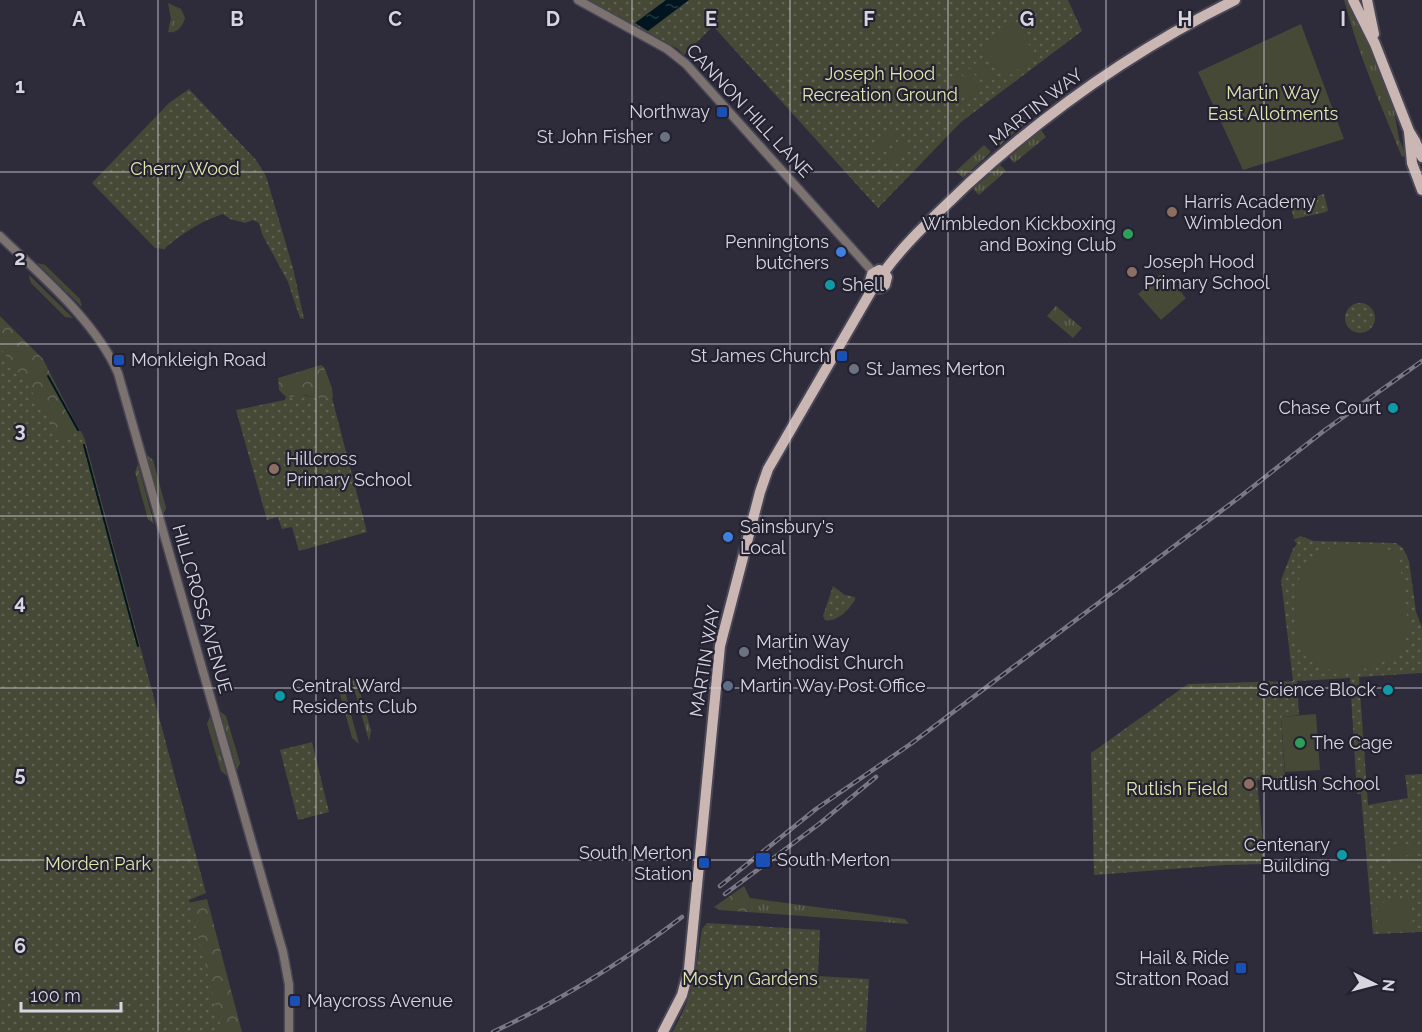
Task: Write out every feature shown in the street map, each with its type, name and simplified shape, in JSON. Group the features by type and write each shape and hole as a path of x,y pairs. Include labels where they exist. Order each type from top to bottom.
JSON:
{"main road":[{"name":"MARTIN WAY","path":"663,1032 682,995 689,969 718,658 727,612 760,492 768,469 874,286 870,280 954,198 1039,123 1088,86 1141,51 1234,0"},
{"path":"1353,0 1375,44 1409,131 1422,157"},
{"path":"1367,0 1375,44"},
{"path":"1409,131 1412,164 1422,190"}],"street":[{"name":"CANNON HILL LANE","path":"578,0 667,49 686,64 879,272"},
{"name":"HILLCROSS AVENUE","path":"0,236 91,327 107,349 118,373 284,952 289,984 289,1032"}],"green space":[{"name":"Joseph Hood Recreation Ground","path":"589,0 1068,0 1082,31 961,122 878,208 713,26 684,55 678,49"},
{"path":"1344,0 1347,0 1371,50 1394,110 1399,139 1406,155 1402,157 1363,60"},
{"path":"168,3 181,9 185,18 183,24 174,32 168,32 171,19"},
{"path":"1012,23 1037,55 1006,78 982,46"},
{"name":"Martin Way East Allotments","path":"1301,24 1344,139 1243,170 1198,72"},
{"path":"980,60 995,78 987,85 972,66"},
{"path":"969,68 985,87 977,93 962,74"},
{"path":"959,76 975,95 967,102 952,83"},
{"name":"Cherry Wood","path":"189,89 256,160 266,176 293,268 304,319 300,318 288,282 262,234 259,223 253,220 245,223 230,219 223,214 192,228 164,249 155,248 92,183 169,103"},
{"path":"1021,114 1027,122 998,147 991,139"},
{"path":"891,128 898,135 881,152 874,145"},
{"path":"1041,130 1046,137 1014,163 1009,157"},
{"path":"901,138 908,145 891,163 884,156"},
{"path":"984,145 991,152 963,178 956,171"},
{"path":"1000,165 1006,171 979,195 973,189"},
{"path":"1324,194 1328,210 1326,212 1294,219 1290,204"},
{"path":"37,263 45,265 80,299 82,307"},
{"path":"1163,272 1186,298 1161,320 1138,294"},
{"path":"29,275 73,318 65,317 31,283"},
{"path":"1360,303 1370,308 1375,318 1370,328 1360,333 1350,328 1345,318 1350,308"},
{"path":"1056,306 1082,328 1073,338 1047,316"},
{"path":"0,316 43,359 80,432 58,438 0,364"},
{"name":"Morden Park","path":"0,348 25,381 61,437 81,431 85,440 206,893 189,900 222,1032 0,1032"},
{"path":"321,365 324,367 332,388 333,398 327,400 305,395 287,398 279,390 278,378"},
{"path":"302,395 332,398 367,532 299,551 292,527 282,529 278,517 267,520 236,410"},
{"path":"147,455 153,460 166,508 163,515"},
{"path":"138,464 154,524 148,519 135,472"},
{"name":"Rutlish Field","path":"1300,536 1314,541 1396,543 1403,548 1409,561 1416,612 1422,627 1422,673 1359,677 1368,805 1408,798 1405,775 1422,774 1422,932 1373,934 1361,794 1357,794 1350,678 1297,681 1299,715 1281,717 1285,778 1257,780 1265,864 1094,875 1091,753 1188,684 1293,681 1281,580 1297,544 1294,540"},
{"path":"1336,546 1380,547 1395,553 1399,558 1409,631 1403,644 1393,655 1380,664 1365,669 1333,670 1319,666 1307,658 1297,638 1294,611 1300,577 1313,559"},
{"path":"833,586 845,595 855,597 855,600 838,617 825,620 823,616"},
{"path":"351,678 358,684 371,731 369,741"},
{"path":"342,680 359,744 352,738 339,690"},
{"path":"220,711 226,716 240,763 237,770"},
{"name":"The Cage","path":"1316,714 1320,770 1285,772 1281,717"},
{"path":"210,716 227,776 221,771 207,724"},
{"path":"312,742 329,812 298,820 280,750"},
{"path":"1413,843 1415,854 1392,858 1390,847"},
{"path":"1416,857 1417,868 1394,872 1392,862"},
{"path":"744,886 750,898 747,912 719,910 714,907"},
{"path":"750,898 905,919 909,924 747,912"},
{"path":"207,899 242,1032 221,1032 187,903"},
{"path":"1411,900 1413,928 1378,931 1376,903"},
{"name":"Mostyn Gardens","path":"707,923 820,930 818,976 869,979 866,1032 672,1032 690,994 702,929"}],"water":[{"path":"666,0 689,0 648,31 635,23"}],"waterway":[{"path":"48,376 78,430"},
{"path":"84,445 138,646"}],"railway":[{"path":"720,886 816,809 912,743 1241,496 1325,430 1422,361"},
{"path":"725,894 819,824 876,777"},
{"path":"493,1032 591,979 682,917"}],"place":[{"name":"Northway","path":"722,112"},
{"name":"St John Fisher","path":"665,137"},
{"name":"Harris Academy Wimbledon","path":"1172,212"},
{"name":"Wimbledon Kickboxing and Boxing Club","path":"1128,234"},
{"name":"Penningtons butchers","path":"841,252"},
{"name":"Joseph Hood Primary School","path":"1132,272"},
{"name":"Shell","path":"830,285"},
{"name":"St James Church","path":"842,356"},
{"name":"Monkleigh Road","path":"119,360"},
{"name":"St James Merton","path":"854,369"},
{"name":"Chase Court","path":"1393,408"},
{"name":"Hillcross Primary School","path":"274,469"},
{"name":"Sainsbury's Local","path":"728,537"},
{"name":"Martin Way Methodist Church","path":"744,652"},
{"name":"Martin Way Post Office","path":"728,686"},
{"name":"Science Block","path":"1388,690"},
{"name":"Central Ward Residents Club","path":"280,696"},
{"name":"The Cage","path":"1300,743"},
{"name":"Rutlish School","path":"1249,784"},
{"name":"Centenary Building","path":"1342,855"},
{"name":"South Merton","path":"763,860"},
{"name":"South Merton Station","path":"704,863"},
{"name":"Hail & Ride Stratton Road","path":"1241,968"},
{"name":"Maycross Avenue","path":"295,1001"}]}
